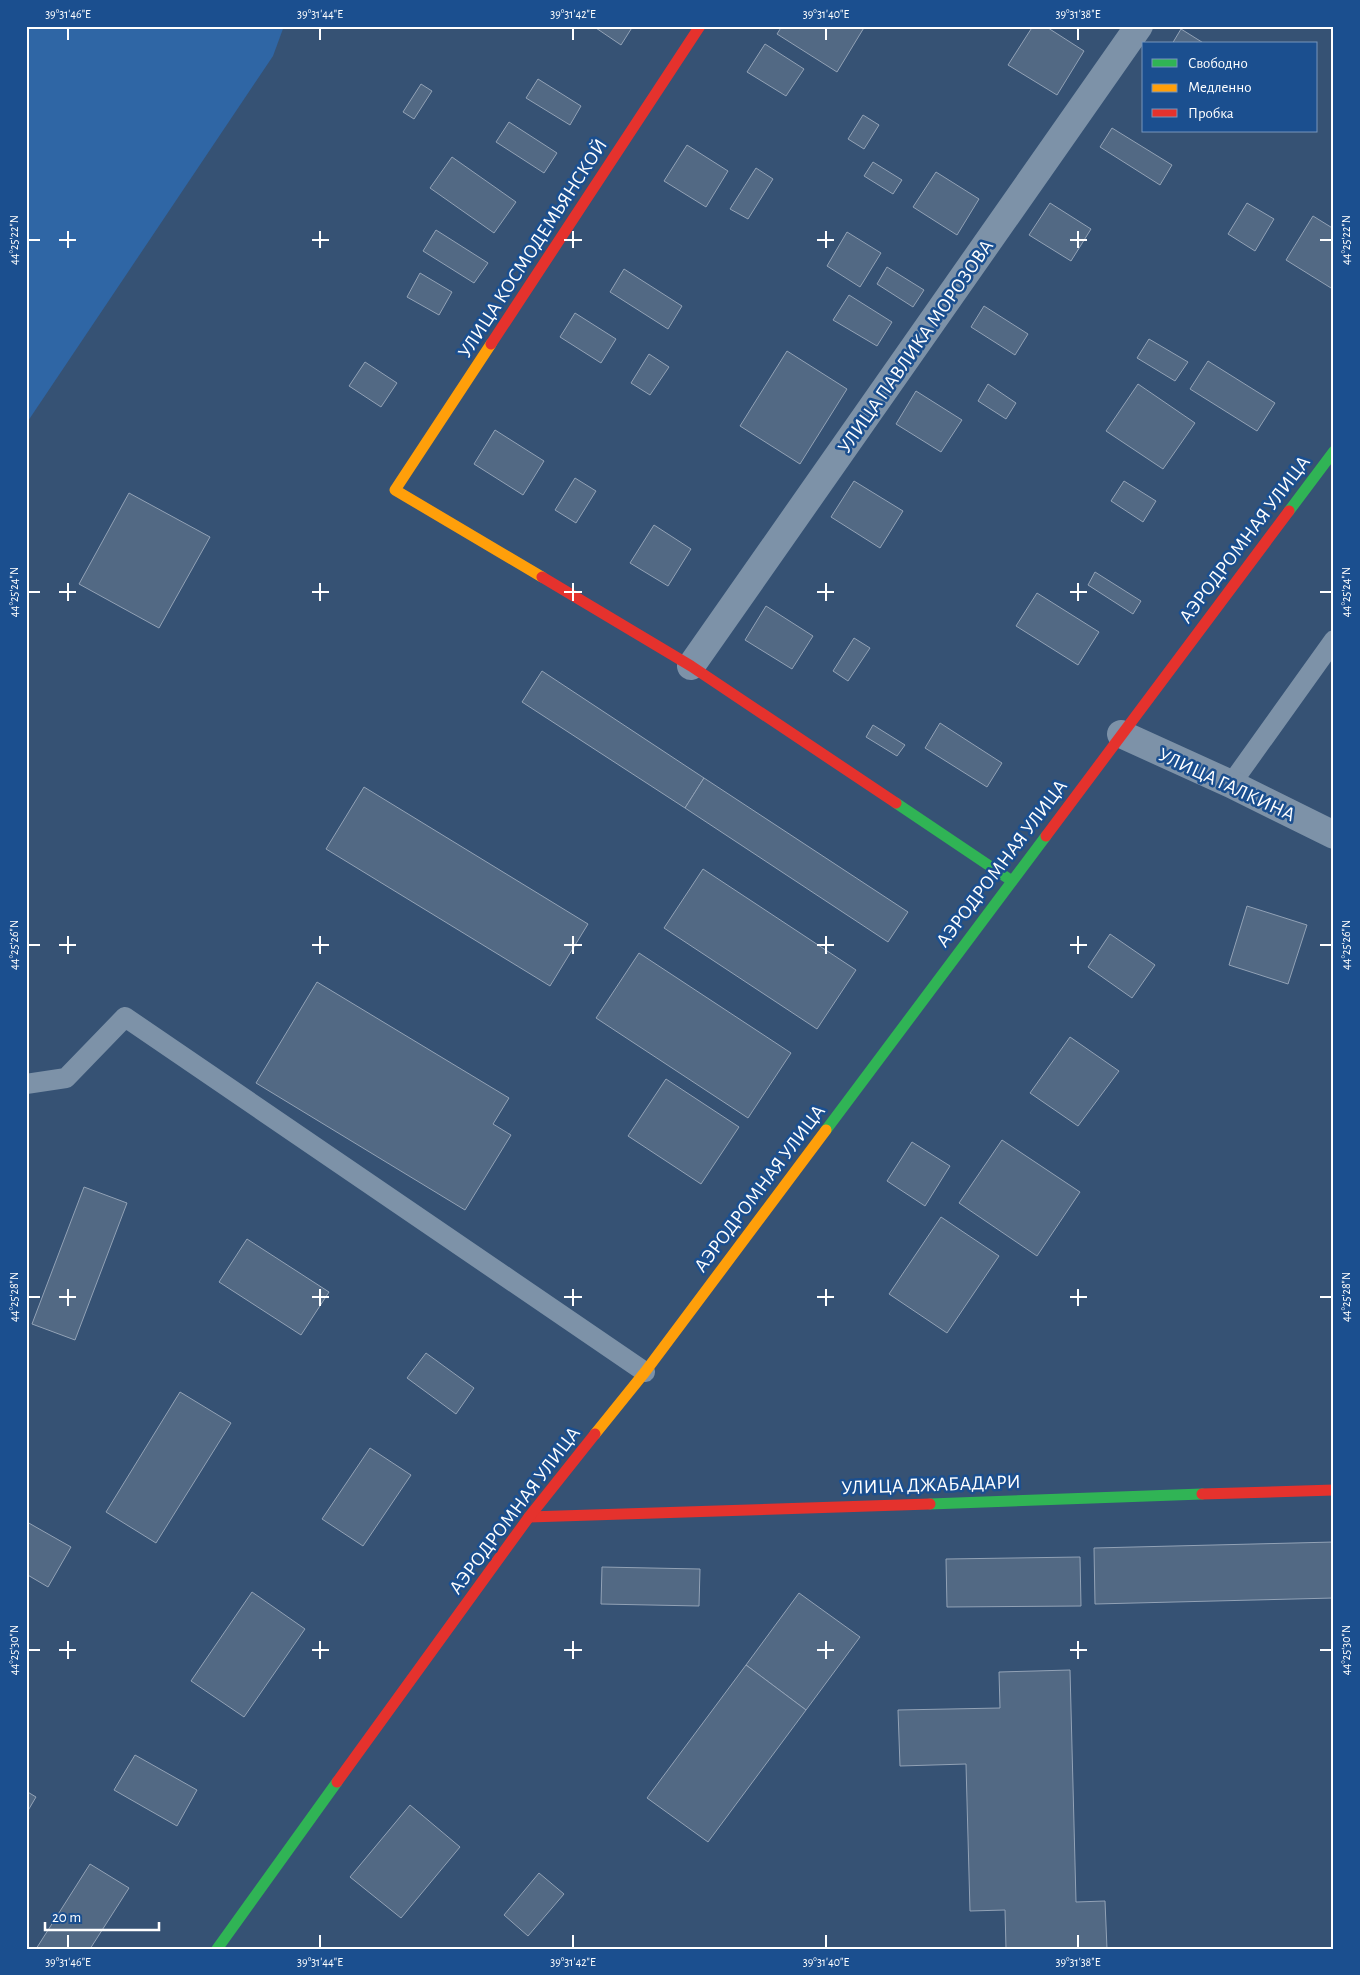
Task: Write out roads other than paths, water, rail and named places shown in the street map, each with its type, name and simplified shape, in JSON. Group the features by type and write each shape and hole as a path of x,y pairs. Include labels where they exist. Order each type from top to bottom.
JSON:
{"street":[{"name":"УЛИЦА КОСМОДЕМЬЯНСКОЙ","path":"691,666 395,490 700,26"},
{"name":"УЛИЦА ПАВЛИКА МОРОЗОВА","path":"691,666 1139,26"},
{"name":"АЭРОДРОМНАЯ УЛИЦА","path":"217,1949 529,1517 645,1372 1334,451"},
{"path":"691,666 1012,881"},
{"name":"УЛИЦА ГАЛКИНА","path":"1121,734 1231,784 1334,835"},
{"name":"УЛИЦА ДЖАБАДАРИ","path":"529,1517 1334,1490"}],"lane":[{"path":"1231,784 1334,640"},
{"path":"26,1084 66,1078 125,1017 645,1372"}]}
